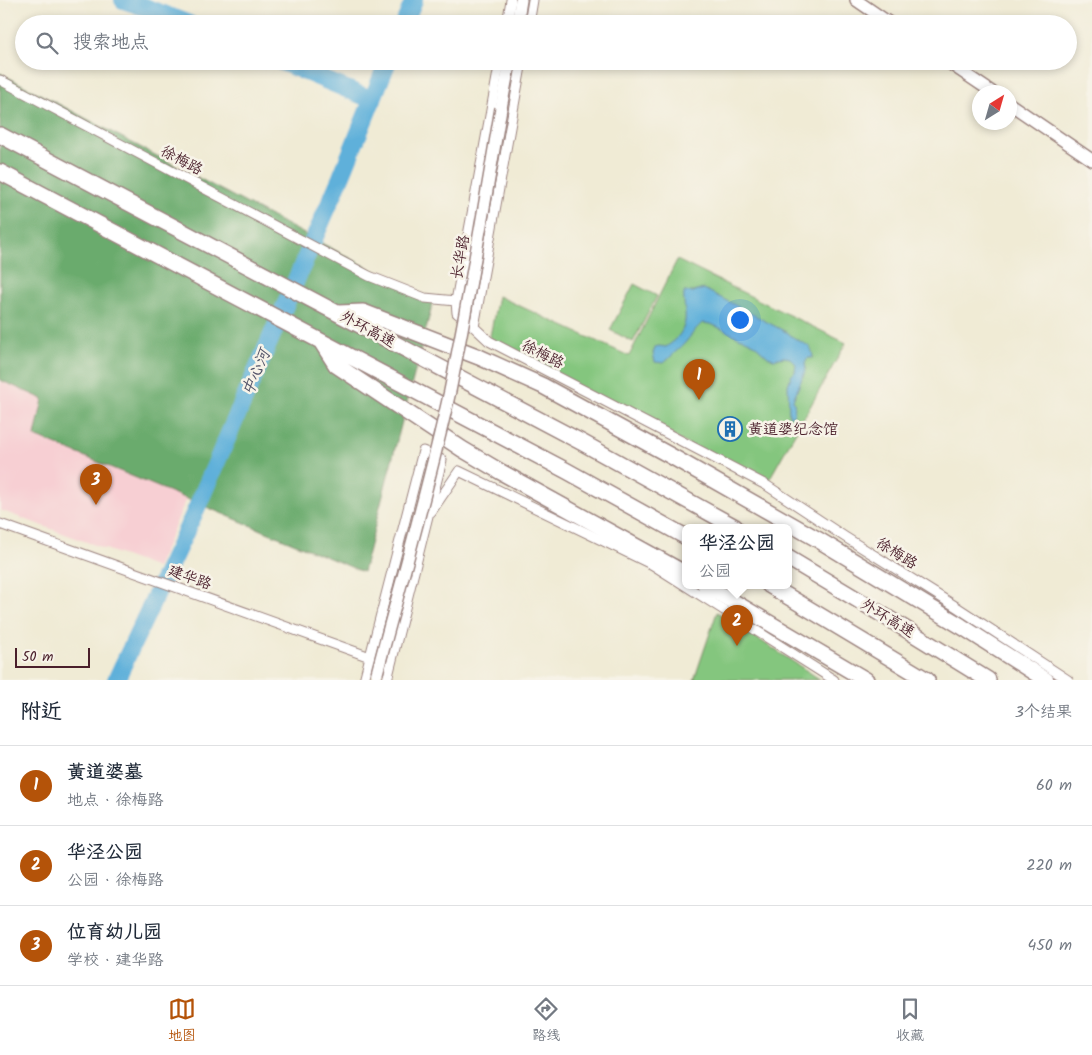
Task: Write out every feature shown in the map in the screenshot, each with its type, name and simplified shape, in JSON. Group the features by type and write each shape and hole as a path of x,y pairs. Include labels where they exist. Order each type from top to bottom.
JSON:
{"highway":[{"name":"外环高速","path":"0,135 583,442 730,524"},
{"path":"0,172 559,467 682,535"},
{"path":"338,313 363,312 479,357 542,386 688,465 791,524"},
{"path":"321,341 336,364 462,449 682,572"},
{"path":"792,525 961,626 1046,680"},
{"name":"外环高速","path":"792,560 988,680"},
{"path":"712,589 866,680"},
{"path":"776,589 927,680"}],"street":[{"path":"508,15 511,0"},
{"path":"518,15 521,0"},
{"path":"530,15 533,0"},
{"path":"856,0 878,15"},
{"name":"长华路","path":"456,301 498,70"},
{"name":"长华路","path":"376,676 434,458 449,392 469,293 508,70"},
{"name":"长华路","path":"474,327 520,70"},
{"path":"959,70 982,85"},
{"name":"徐梅路","path":"0,80 370,276 425,298 456,301 457,313 488,341 766,485 1068,680"},
{"path":"1017,109 1092,160"},
{"path":"364,680 423,451 442,460 387,680"},
{"path":"428,516 459,471 654,565 682,583"},
{"name":"建华路","path":"0,524 370,657"},
{"path":"692,589 834,680"}],"shaded area":[{"path":"0,381 43,399 187,497 157,568 0,510"}],"green space":[{"path":"0,73 433,302 363,572 35,436 43,399 0,380"},
{"path":"677,260 846,343 766,485 489,341 498,296 629,356"},
{"path":"634,284 657,296 633,342 610,330"},
{"path":"717,612 821,680 694,680"}],"water":[{"path":"704,289 788,333 810,348 813,358 808,358 805,363 806,369 793,400 795,408 792,416 789,416 788,385 791,376 795,372 796,364 790,358 774,359 768,357 754,344 711,324 702,323 664,363 655,362 653,353 655,347 666,347 678,337 685,324 684,292"}],"waterway":[{"path":"123,0 165,15"},
{"name":"中心河","path":"408,15 414,0"},
{"path":"301,70 373,100"},
{"name":"中心河","path":"116,680 194,514 341,177 384,70"}],"place":[{"name":"黄道婆墓","path":"699,400"},
{"name":"黄道婆纪念馆","path":"730,429"},
{"name":"位育幼儿园","path":"96,505"},
{"name":"华泾公园","path":"737,646"}]}
